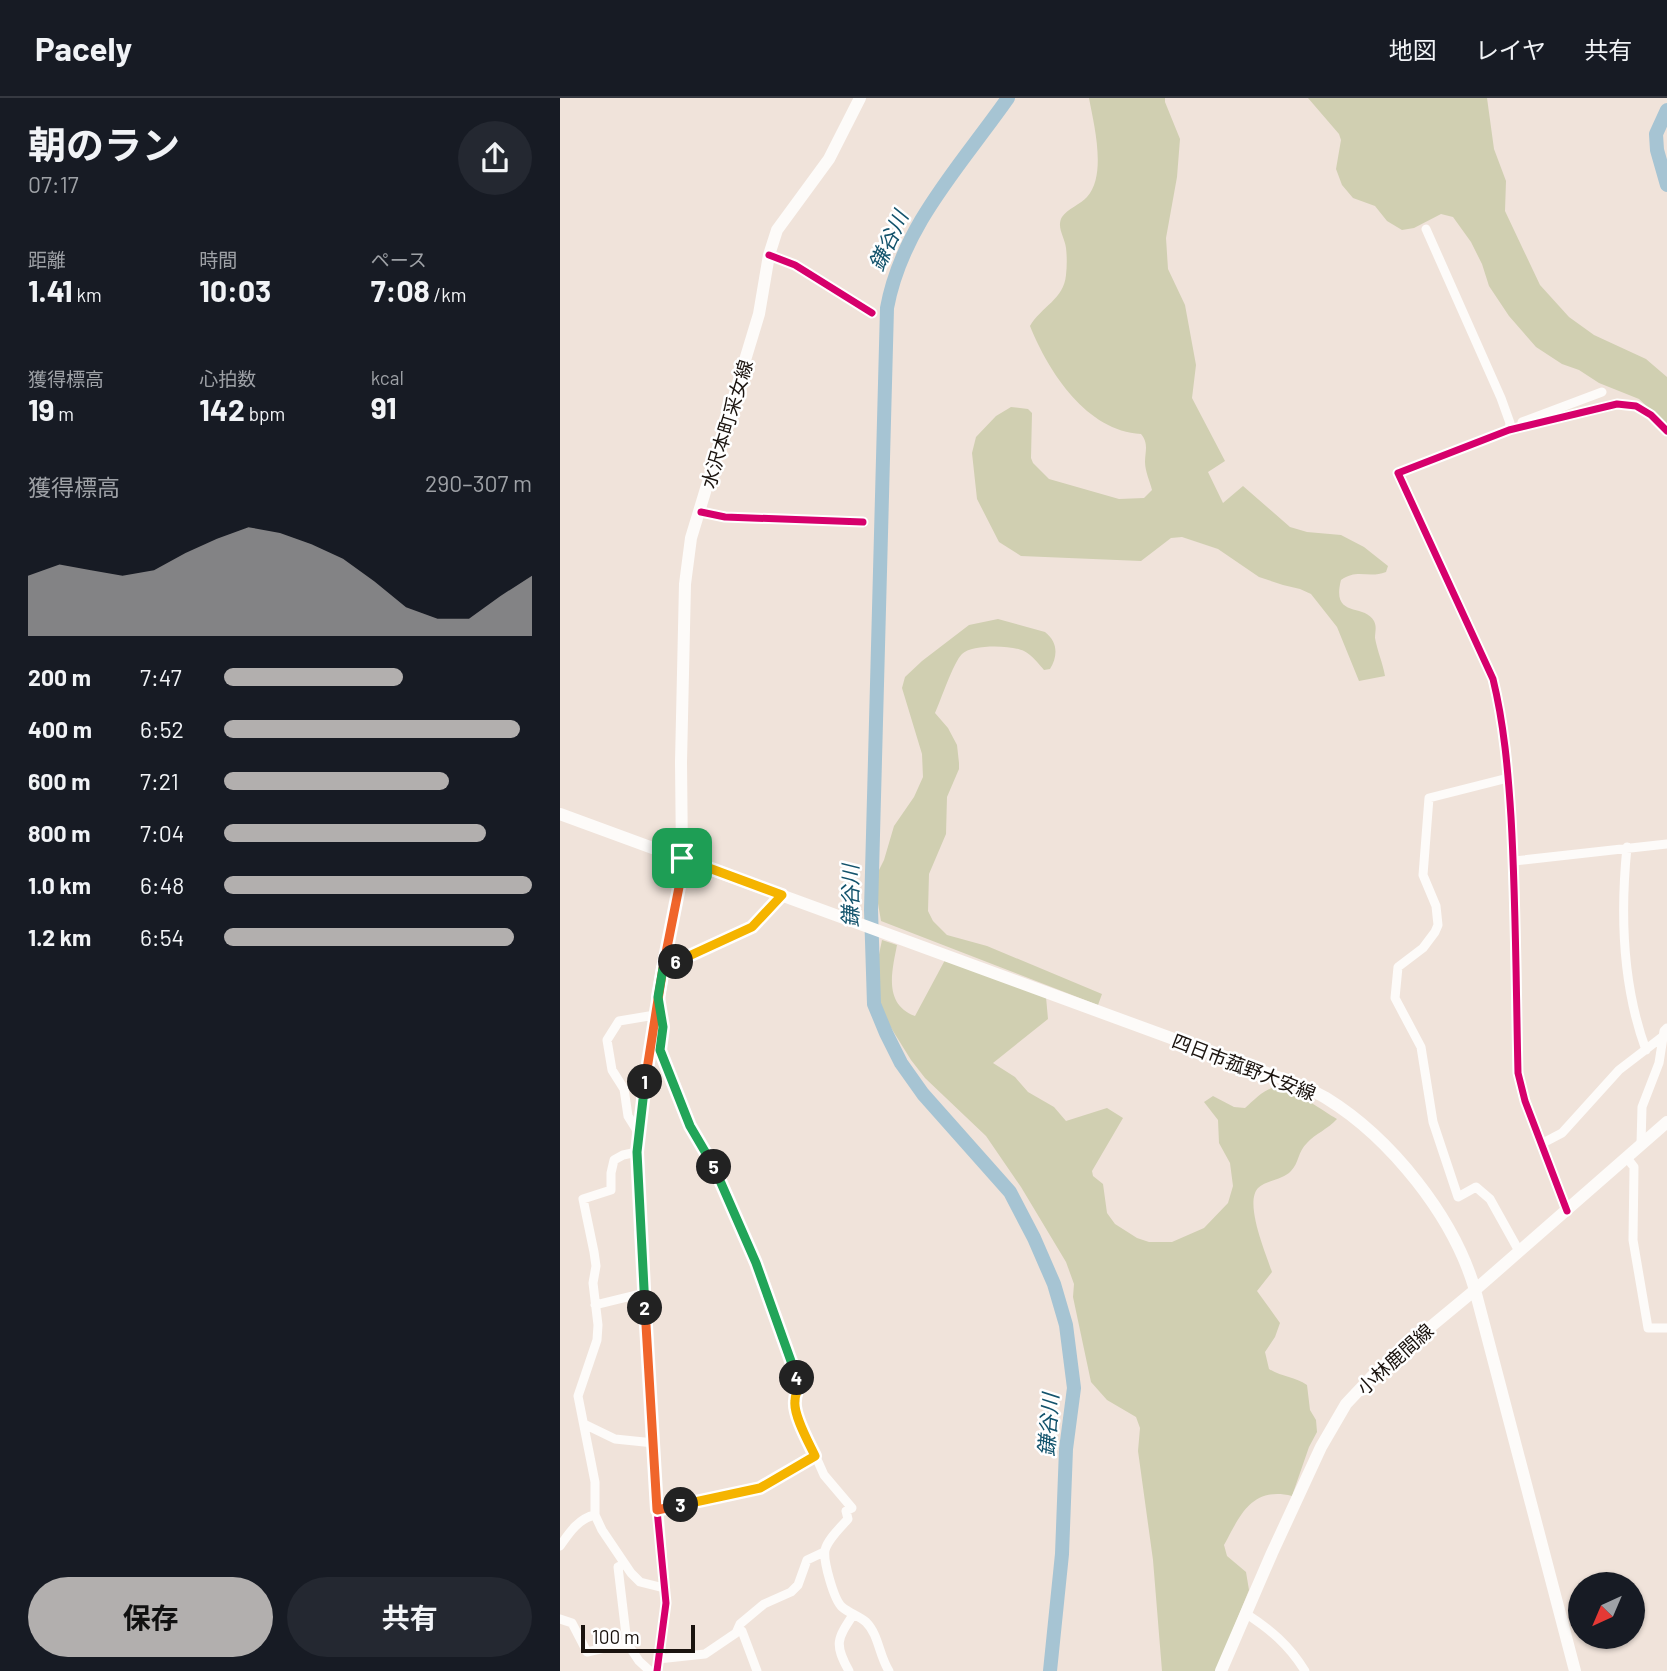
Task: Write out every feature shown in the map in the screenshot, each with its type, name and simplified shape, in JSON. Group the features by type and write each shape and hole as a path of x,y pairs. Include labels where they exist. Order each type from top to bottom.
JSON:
{"main road":[{"name":"水沢本町采女線","path":"682,858 681,739 685,584 691,538 759,314 769,255 778,230 829,159 860,98"},
{"name":"四日市菰野大安線","path":"560,814 1261,1071 1326,1098 1387,1148 1417,1180 1462,1251 1475,1290 1575,1671"},
{"name":"小林鹿間線","path":"1221,1671 1321,1447 1346,1404 1376,1372 1567,1211 1667,1122"}],"street":[{"path":"1426,229 1501,398 1510,423 1509,430"},
{"path":"769,255 794,265 872,313"},
{"path":"1509,430 1522,422 1602,392"},
{"path":"1567,1211 1525,1101 1518,1073 1514,861 1501,716 1493,679 1398,473 1509,430 1617,404 1636,406 1651,415 1667,431"},
{"path":"701,512 725,517 863,522"},
{"path":"1508,778 1429,799 1423,875 1436,906 1438,925 1423,948 1398,967 1395,998 1421,1046 1433,1122 1458,1197 1476,1187 1490,1199 1520,1251"},
{"path":"1514,861 1667,844"},
{"path":"1627,848 1622,889 1628,985 1646,1050"},
{"path":"657,1671 666,1603 657,1510 637,1152 655,1015 682,875 682,858"},
{"path":"663,968 752,927 787,897"},
{"path":"658,997 663,1027 660,1050 690,1126 712,1161 756,1263 795,1368 799,1390 794,1400 797,1414 824,1475 852,1508 846,1511 848,1519 824,1552 836,1600 866,1622 876,1638 881,1659 889,1671"},
{"path":"638,1132 628,1116 624,1089 612,1070 607,1040 619,1021 655,1015"},
{"path":"1541,1144 1562,1133 1619,1070 1665,1033"},
{"path":"1641,1144 1642,1107 1659,1063 1665,1033"},
{"path":"637,1152 614,1160 611,1190 583,1199 596,1266 593,1283 597,1340 578,1396 595,1482 595,1515 602,1530 640,1582 664,1588"},
{"path":"1627,1157 1634,1167 1633,1240 1648,1328 1667,1328"},
{"path":"595,1305 644,1293"},
{"path":"584,1423 615,1439 654,1443"},
{"path":"657,1510 760,1488 815,1456"},
{"path":"560,1546 586,1517 595,1515"},
{"path":"659,1659 705,1654 736,1633 740,1624 764,1604 798,1585 807,1560 824,1552"},
{"path":"625,1564 618,1567 627,1643 639,1661 650,1671"},
{"path":"1245,1613 1271,1630 1295,1654 1305,1671"},
{"path":"849,1671 840,1654 838,1637 853,1615"},
{"path":"560,1619 572,1623 587,1652 627,1643"},
{"path":"738,1629 757,1671"}],"green space":[{"path":"1089,98 1165,98 1180,139 1177,177 1166,238 1168,269 1185,305 1196,365 1192,398 1225,461 1208,472 1223,503 1243,486 1290,527 1307,532 1341,535 1364,547 1388,566 1386,572 1380,574 1347,576 1341,580 1339,592 1344,605 1363,612 1374,621 1375,638 1385,676 1359,681 1337,627 1311,594 1259,577 1218,549 1182,537 1171,538 1141,561 1021,556 999,542 977,499 972,453 976,437 996,416 1011,407 1028,409 1032,413 1031,458 1049,479 1119,499 1144,498 1152,490 1145,465 1146,444 1141,434 1122,430 1087,411 1059,380 1030,326 1057,297 1064,283 1067,258 1060,221 1067,211 1087,197 1093,188 1098,163"},
{"path":"1308,98 1487,98 1494,149 1506,181 1505,211 1540,285 1569,317 1594,335 1646,359 1667,377 1667,425 1639,399 1599,383 1536,347 1509,316 1489,286 1471,242 1453,217 1441,214 1414,228 1402,230 1387,221 1375,206 1353,198 1342,185 1336,169 1341,140 1339,134"},
{"path":"998,619 1045,632 1054,645 1054,659 1050,669 1044,670 1024,651 992,646 967,651 955,665 935,713 948,728 957,745 959,769 947,797 946,834 929,874 928,911 933,921 947,935 987,946 1102,994 1098,1005 881,921 874,880 884,860 894,826 914,797 923,777 922,754 902,688 905,677 969,625"},
{"path":"882,940 897,945 892,976 894,995 905,1011 915,1016 945,960 1046,997 1048,1019 993,1063 1015,1077 1028,1092 1054,1107 1066,1121 1107,1108 1123,1118 1092,1171 1093,1176 1103,1184 1107,1213 1115,1224 1137,1238 1149,1242 1172,1242 1204,1228 1228,1203 1233,1186 1230,1163 1219,1143 1218,1120 1204,1102 1213,1096 1234,1107 1245,1108 1265,1091 1279,1088 1296,1094 1337,1119 1304,1146 1291,1171 1261,1185 1254,1195 1257,1229 1272,1272 1257,1291 1280,1323 1265,1352 1269,1369 1307,1385 1310,1410 1316,1420 1317,1432 1292,1496 1266,1495 1257,1499 1242,1514 1224,1545 1227,1556 1246,1572 1249,1590 1216,1671 1162,1671 1153,1560 1138,1451 1140,1428 1136,1417 1107,1400 1091,1382 1073,1297 1074,1284 1066,1262 1021,1187 986,1136 925,1078 880,1010 876,969"}],"waterway":[{"name":"鎌谷川","path":"1008,98 919,223 895,278 887,308 871,910 874,1004 886,1033 901,1063 923,1094 1010,1192 1054,1284 1066,1325 1074,1388 1066,1449 1062,1554 1050,1671"},
{"path":"1667,110 1656,134 1657,150 1667,185"}],"cycle path":[{"path":"769,255 795,265 872,313"},
{"path":"1567,1211 1525,1101 1518,1073 1511,817 1505,747 1493,679 1398,473 1509,430 1617,404 1636,406 1651,415 1667,431"},
{"path":"701,512 725,517 863,522"},
{"path":"657,1671 666,1603 657,1510 640,1232 638,1132 663,968 683,867 682,858"}],"route":[{"path":"682,858 683,867 663,968 655,1015 646,1070 637,1152 657,1510 760,1488 815,1456 797,1414 794,1400 799,1390 795,1368 756,1263 712,1161 690,1126 660,1050 663,1027 658,997 663,968 752,927 782,895 682,858"}]}
